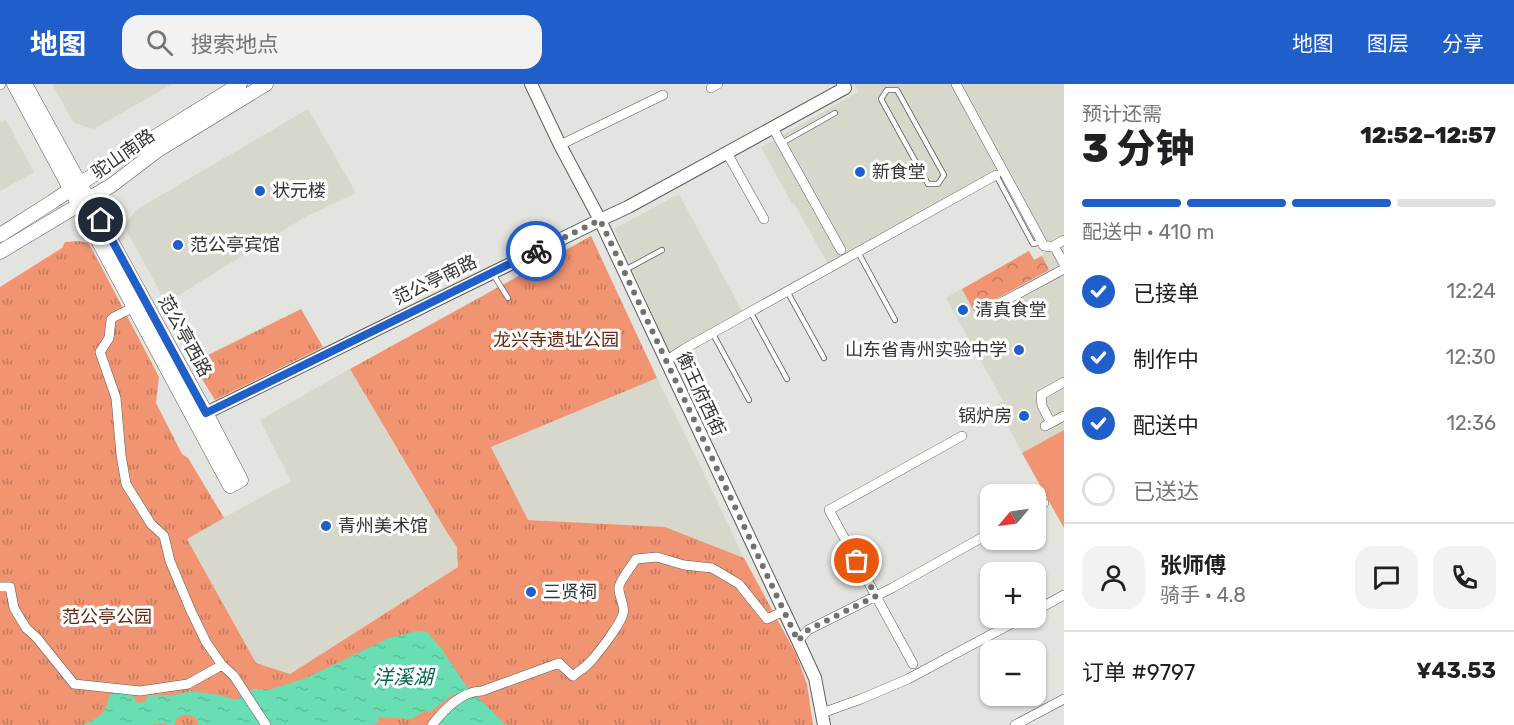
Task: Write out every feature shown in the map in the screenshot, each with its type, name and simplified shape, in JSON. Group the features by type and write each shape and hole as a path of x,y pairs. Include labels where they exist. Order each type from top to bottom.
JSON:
{"main road":[{"name":"范公亭西路","path":"14,84 76,186"},
{"name":"范公亭西路","path":"25,84 134,307 200,416"},
{"name":"驼山南路","path":"0,235 240,84"},
{"name":"驼山南路","path":"0,252 112,185 159,150 266,84"},
{"name":"范公亭西路","path":"84,202 200,416"}],"street":[{"name":"衡王府西街","path":"531,84 600,220 798,641 815,678 823,719"},
{"name":"范公亭南路","path":"200,416 628,207 845,88 843,84"},
{"path":"956,84 1041,242 1046,247 1054,246 1064,240"},
{"path":"560,145 663,95"},
{"path":"773,128 841,250"},
{"path":"727,153 764,219"},
{"path":"666,361 712,333 996,175"},
{"path":"1054,246 1064,264"},
{"path":"984,312 1064,269"},
{"path":"134,307 111,320 109,338 100,352 116,398 126,484 151,525 164,536 170,561 207,642 222,665 234,676 266,725"},
{"path":"1064,382 1041,395 1048,425 1064,416"},
{"path":"913,664 829,510 962,436"},
{"path":"798,641 808,630 876,596 980,539"},
{"path":"432,725 442,712 462,697 475,691 482,691 559,663 573,676 591,661 623,616 624,609 618,588 636,559 657,557 684,565 712,568 739,584 768,618 784,611"},
{"path":"0,586 10,587 14,608 27,628 74,684 140,691 188,684 222,665"},
{"path":"1046,605 1064,595"},
{"path":"823,719 861,699 908,679 1003,628"},
{"path":"1015,725 1064,699"}],"lane":[{"path":"884,84 887,90"},
{"path":"887,90 897,90 944,175 938,184 928,184 881,99 887,90"},
{"path":"782,143 835,113"},
{"path":"996,175 1033,244 1041,242"},
{"path":"623,271 662,250"},
{"path":"858,252 895,320"},
{"path":"492,272 508,297"},
{"path":"787,291 824,358"},
{"path":"750,312 787,379"},
{"path":"712,333 749,400"}],"shaded area":[{"path":"52,84 172,84 94,129 74,123"},
{"name":"山东省青州实验中学","path":"854,84 1064,84 1064,528 1046,495 1046,484 1040,484 996,405 1003,401 946,298 1029,251 1034,260 1044,254 997,169 828,264 761,147 858,92"},
{"path":"308,109 356,193 305,217 166,303 124,226 136,210"},
{"path":"0,120 1,122 6,120 34,172 0,191"},
{"path":"679,194 742,311 670,352 614,229"},
{"name":"青州美术馆","path":"350,369 448,534 458,547 458,567 290,674 256,663 187,538 291,481 260,420"},
{"path":"657,378 744,558 665,527 527,520 491,446"}],"green space":[{"name":"范公亭公园","path":"591,236 657,378 491,447 528,520 665,527 744,558 796,654 807,684 813,725 0,725 0,287 62,248 65,242 88,243 159,377 156,403 182,454 188,458 224,518 187,539 256,663 290,674 458,567 457,547 350,369"},
{"path":"1029,251 1034,260 1042,256 1049,270 974,311 962,289"},
{"path":"301,309 323,347 215,400 192,363"},
{"path":"1064,430 1064,528 1046,496 1046,484 1039,484 1022,453"}],"water":[{"name":"洋溪湖","path":"417,631 427,632 441,648 467,687 506,725 435,725 462,693 452,695 429,713 427,710 411,719 381,717 378,719 379,722 373,725 198,725 193,716 186,715 175,720 175,725 164,723 83,725 94,720 105,710 108,698 113,694 131,694 138,703 145,702 148,695 175,695 191,691 220,695 235,700 253,689 272,689 306,678 389,638"}],"way so far":[{"path":"536,251 600,220 798,641 808,630 876,596 857,561"}],"place":[{"name":"新食堂","path":"860,172"},
{"name":"状元楼","path":"260,191"},
{"name":"范公亭宾馆","path":"178,245"},
{"name":"清真食堂","path":"963,310"},
{"name":"山东省青州实验中学","path":"1019,350"},
{"name":"锅炉房","path":"1024,416"},
{"name":"青州美术馆","path":"326,526"},
{"name":"三贤祠","path":"531,592"}],"route":[{"path":"101,220 206,413 536,251"}],"park label":[{"name":"龙兴寺遗址公园","path":"556,340"}]}
